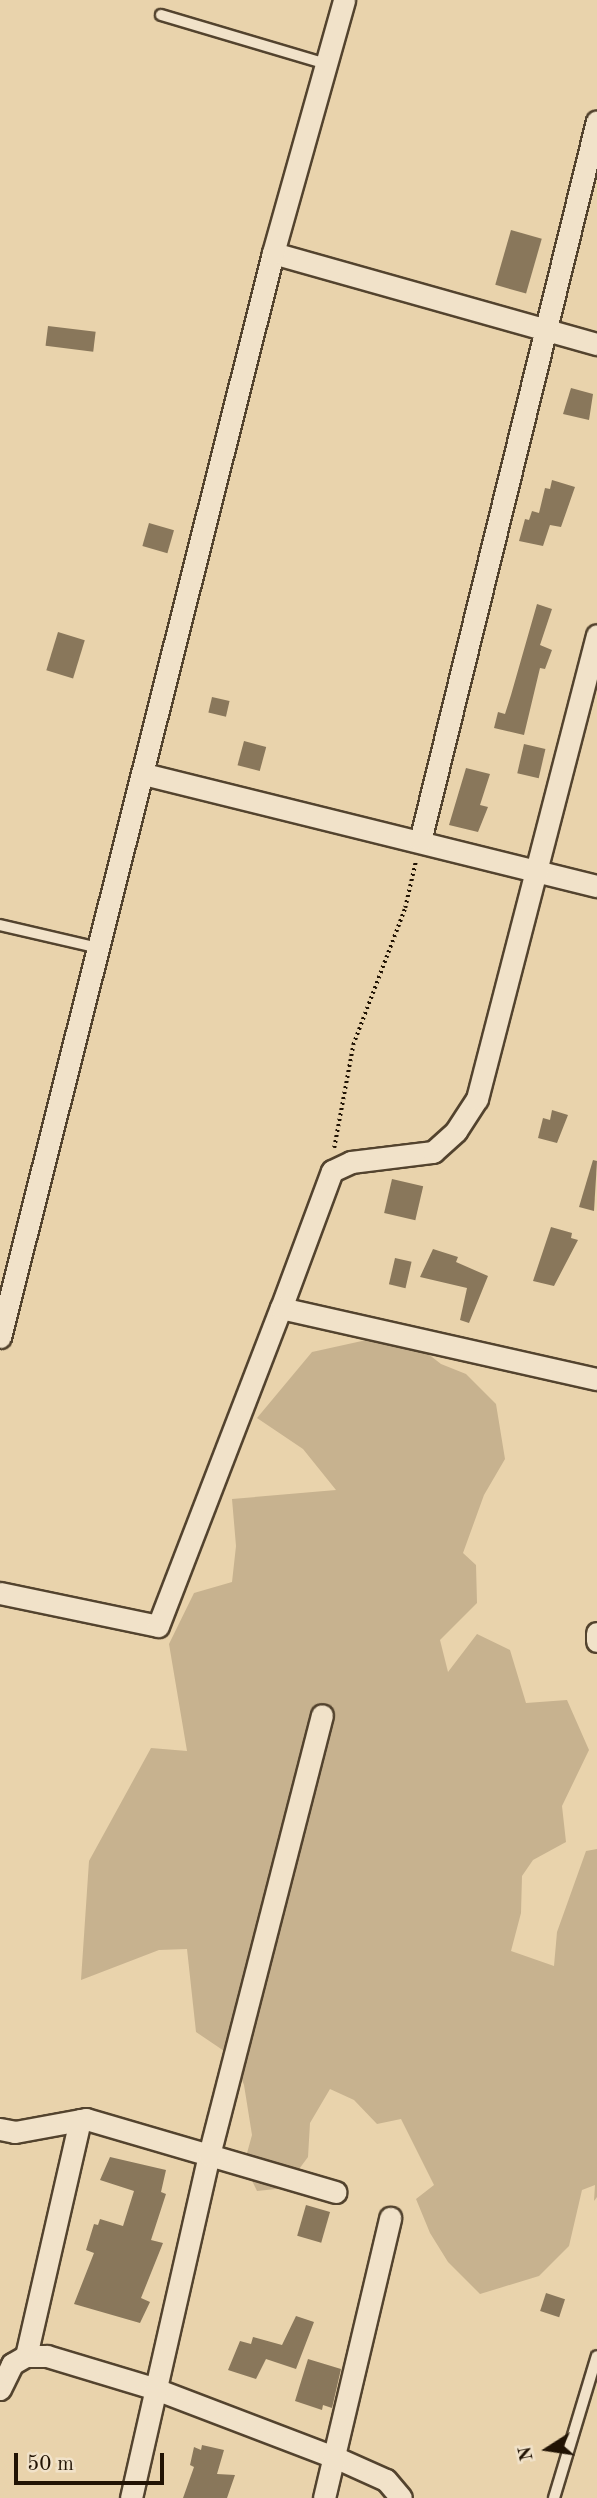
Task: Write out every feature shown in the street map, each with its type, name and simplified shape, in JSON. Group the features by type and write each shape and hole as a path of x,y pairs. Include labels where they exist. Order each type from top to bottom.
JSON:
{"street":[{"path":"0,1337 144,774 273,253 344,0"},
{"path":"420,841 597,121"},
{"path":"273,253 597,344"},
{"path":"0,1593 158,1626 332,1171 351,1162 433,1152 456,1130 477,1100 534,869 597,635"},
{"path":"144,774 597,886"},
{"path":"281,1308 597,1379"},
{"path":"597,1633 597,1641"},
{"path":"131,2498 153,2388 209,2155 322,1715"},
{"path":"26,2356 80,2120"},
{"path":"0,2129 15,2132 80,2120 336,2192"},
{"path":"324,2498 390,2218"},
{"path":"0,2389 12,2364 26,2356 47,2356 153,2388 334,2457 386,2480 401,2498"}],"lane":[{"path":"161,15 326,64"},
{"path":"0,925 99,948"},
{"path":"554,2498 597,2356"}],"path":[{"path":"332,1171 353,1045 405,908 420,841"}],"shaded area":[{"path":"371,1339 414,1343 441,1364 466,1374 496,1404 505,1459 484,1495 463,1553 476,1565 477,1603 440,1640 448,1672 477,1634 510,1650 526,1703 567,1700 589,1750 562,1806 566,1842 533,1860 522,1876 521,1913 511,1951 554,1966 557,1932 586,1851 597,1849 597,2197 594,2201 595,2185 582,2190 569,2246 539,2276 480,2294 448,2262 430,2233 416,2199 434,2185 401,2119 377,2124 354,2100 330,2089 310,2123 308,2157 285,2188 257,2191 244,2164 252,2135 244,2085 233,2057 196,2032 187,1949 159,1950 81,1980 89,1861 151,1748 187,1751 169,1644 194,1593 232,1582 236,1546 232,1499 336,1490 303,1449 257,1418 312,1352"}],"building":[{"path":"511,230 542,239 526,294 495,285"},
{"path":"48,326 96,332 93,352 46,346"},
{"path":"571,388 593,394 589,420 563,414"},
{"path":"552,480 575,487 561,527 550,525 543,546 519,541 525,519 529,520 532,511 539,513 545,488 550,489"},
{"path":"149,523 174,530 167,553 142,546"},
{"path":"537,604 552,609 540,645 552,650 545,669 540,668 524,735 494,728 498,712 505,714"},
{"path":"58,632 85,640 73,678 46,670"},
{"path":"212,697 230,701 226,717 208,713"},
{"path":"244,741 266,747 260,771 238,765"},
{"path":"524,744 545,749 539,778 517,773"},
{"path":"466,768 490,774 480,805 488,807 478,832 449,825"},
{"path":"552,1110 568,1115 557,1143 538,1138 543,1118 550,1120"},
{"path":"593,1160 597,1161 594,1211 579,1207"},
{"path":"392,1179 423,1186 415,1220 384,1213"},
{"path":"551,1227 572,1233 571,1238 578,1240 554,1286 533,1281"},
{"path":"433,1249 458,1257 456,1262 488,1276 469,1323 460,1320 467,1288 420,1277"},
{"path":"395,1258 412,1262 405,1288 389,1284"},
{"path":"110,2157 166,2170 161,2192 166,2194 151,2240 163,2243 141,2298 150,2302 140,2323 74,2304 94,2253 86,2250 94,2224 98,2225 100,2219 123,2226 134,2191 100,2180"},
{"path":"306,2205 330,2212 321,2243 297,2236"},
{"path":"546,2293 565,2299 559,2317 540,2311"},
{"path":"296,2316 314,2322 296,2369 266,2359 256,2379 228,2370 240,2341 251,2344 253,2337 282,2345"},
{"path":"308,2359 341,2369 332,2408 323,2405 322,2410 295,2401"},
{"path":"202,2445 224,2450 217,2474 235,2475 227,2498 183,2498 194,2467 190,2465 194,2447 201,2450"}]}
